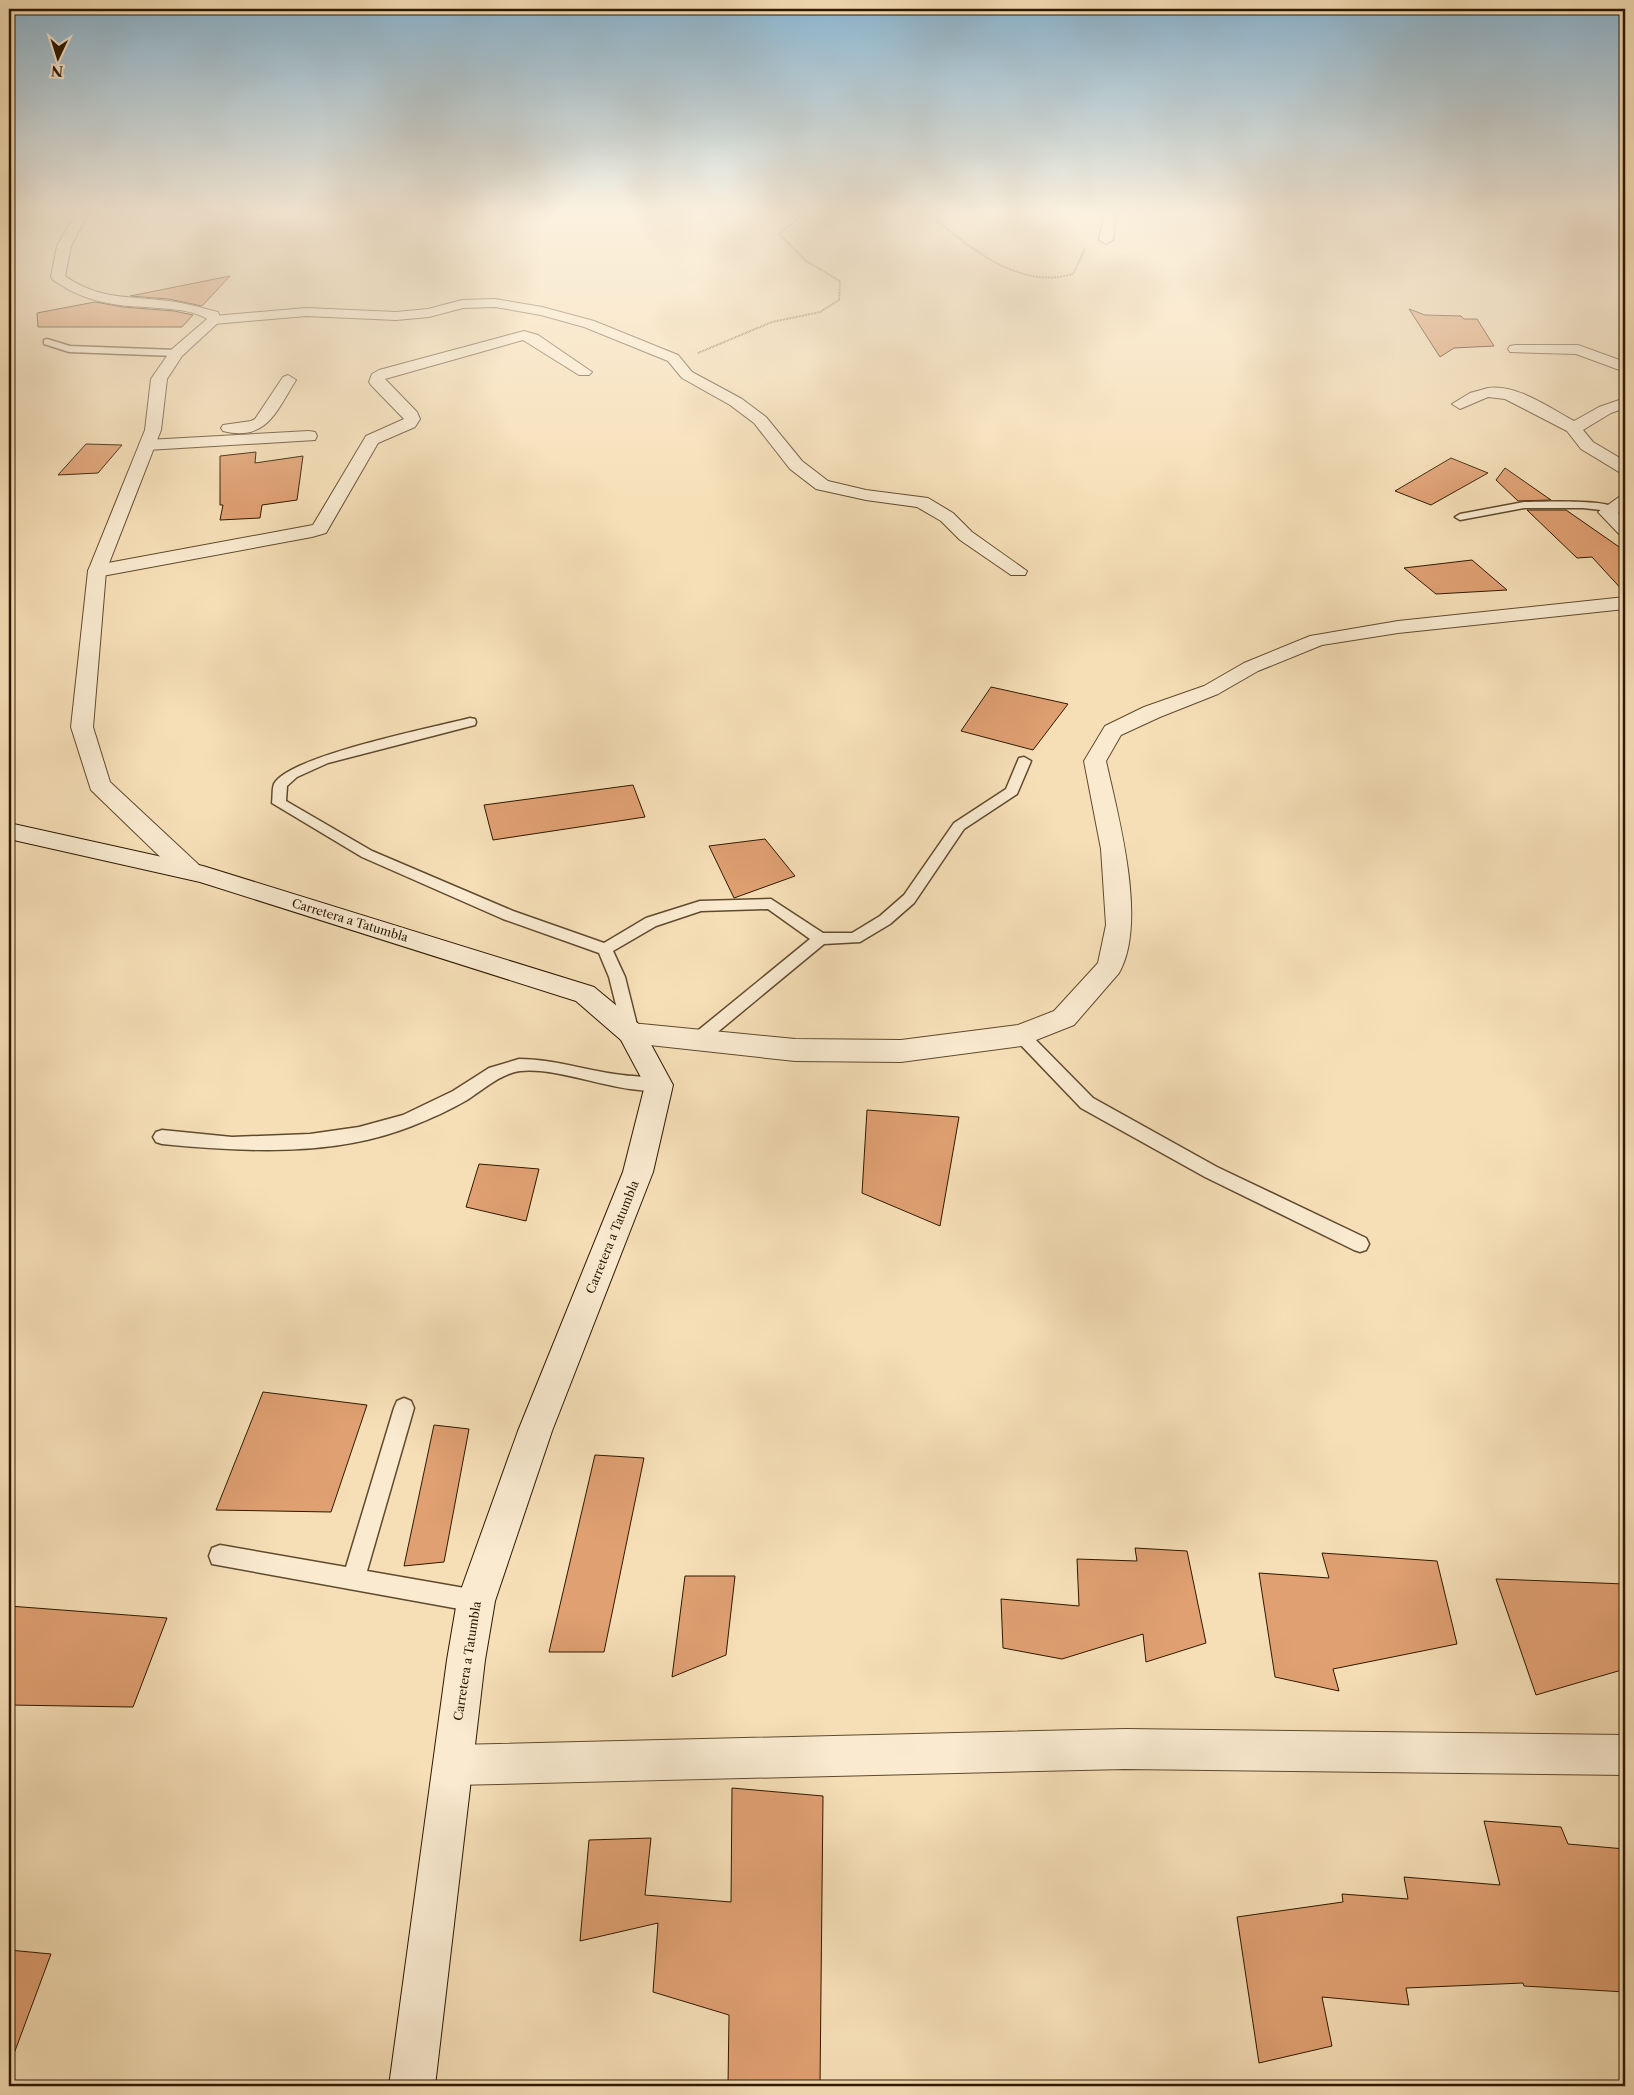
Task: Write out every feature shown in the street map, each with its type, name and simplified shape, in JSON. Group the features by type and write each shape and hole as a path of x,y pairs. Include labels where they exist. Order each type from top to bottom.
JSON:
{"street":[{"path":"183,308 213,315 214,320"},
{"path":"190,871 99,785 82,727 97,571 150,438 159,380 176,354 214,320 306,312 396,316 429,313 448,308"},
{"path":"523,308 589,324 676,361 687,375 736,402 760,420 796,465 822,485 866,495 922,502 947,517 966,536 1018,571"},
{"path":"97,571 302,534 320,529 372,440 409,424 412,420 411,415 377,382 377,377 384,373 512,336 524,335 533,338 584,372"},
{"path":"1515,350 1578,350 1625,367"},
{"path":"150,438 255,426 261,422 288,380"},
{"path":"1460,404 1480,394 1495,392 1532,406 1574,428"},
{"path":"1574,428 1605,410 1625,403"},
{"path":"1574,428 1575,434 1583,442 1625,468"},
{"path":"150,438 309,436"},
{"path":"1618,504 1608,514 1625,530"},
{"path":"632,1033 795,1050 901,1051 1021,1035 1064,1018 1110,966 1119,925 1113,849 1095,761 1113,731 1152,712 1211,690 1251,668 1317,640 1398,627 1625,604"},
{"name":"Carretera a Tatumbla","path":"9,831 190,871 585,994 632,1033 659,1085 638,1172 535,1431 476,1601 452,1765 412,2086"},
{"path":"452,1765 1125,1749 1625,1756"}],"lane":[{"path":"48,342 58,347 69,349 176,354"},
{"path":"1460,517 1534,505 1618,504"},
{"path":"470,722 323,760 292,774 280,785 279,803 367,854 508,915 605,949 617,977 632,1033"},
{"path":"605,949 651,922 700,906 771,904 820,938 855,938 885,920 909,899 959,826 1012,791 1024,761"},
{"path":"696,1041 820,938"},
{"path":"1021,1035 1087,1103 1211,1172 1360,1244"},
{"path":"162,1137 232,1144 310,1141 359,1134 407,1121 459,1096 496,1073 520,1065 542,1065 622,1082 659,1085"},
{"path":"353,1580 404,1408"},
{"path":"220,1556 476,1601"}],"path":[{"path":"676,361 722,345 772,322 820,312 827,308"}],"building":[{"path":"65,308 133,308 174,311 193,315 182,327 38,327 37,313"},
{"path":"1409,309 1425,315 1461,316 1464,319 1477,319 1494,346 1454,348 1440,357"},
{"path":"86,444 122,445 98,473 58,475"},
{"path":"256,452 255,463 303,456 297,500 262,505 260,518 220,520 223,505 220,505 220,456"},
{"path":"1451,458 1488,473 1431,505 1395,491"},
{"path":"1505,468 1551,500 1518,501 1496,480"},
{"path":"1527,510 1566,510 1625,551 1625,593 1592,557 1577,558"},
{"path":"1472,560 1507,590 1436,594 1404,568"},
{"path":"991,687 1068,704 1033,750 961,731"},
{"path":"633,785 645,817 493,840 484,805"},
{"path":"765,839 795,876 734,898 709,846"},
{"path":"867,1110 959,1117 940,1226 862,1193"},
{"path":"479,1164 539,1169 526,1221 466,1207"},
{"path":"263,1392 367,1405 331,1512 216,1510"},
{"path":"434,1425 469,1429 444,1562 404,1566"},
{"path":"595,1455 644,1458 604,1652 549,1652"},
{"path":"1135,1548 1187,1551 1206,1643 1146,1662 1143,1634 1062,1659 1003,1648 1001,1599 1079,1606 1077,1559 1137,1561"},
{"path":"1322,1553 1437,1561 1457,1644 1333,1669 1339,1691 1275,1677 1259,1573 1329,1578"},
{"path":"685,1576 735,1576 726,1655 672,1677"},
{"path":"1496,1579 1625,1584 1625,1669 1536,1695"},
{"path":"9,1606 167,1618 133,1707 9,1705"},
{"path":"732,1788 823,1796 820,2086 728,2086 729,2015 653,1992 658,1923 580,1941 589,1840 651,1838 645,1895 731,1902"},
{"path":"1484,1821 1561,1827 1568,1844 1625,1849 1625,1992 1524,1986 1523,1983 1406,1988 1409,2005 1322,1997 1332,2046 1259,2063 1237,1917 1343,1902 1342,1894 1408,1899 1404,1877 1500,1885"},
{"path":"9,1950 51,1954 12,2059 9,2058"}]}
